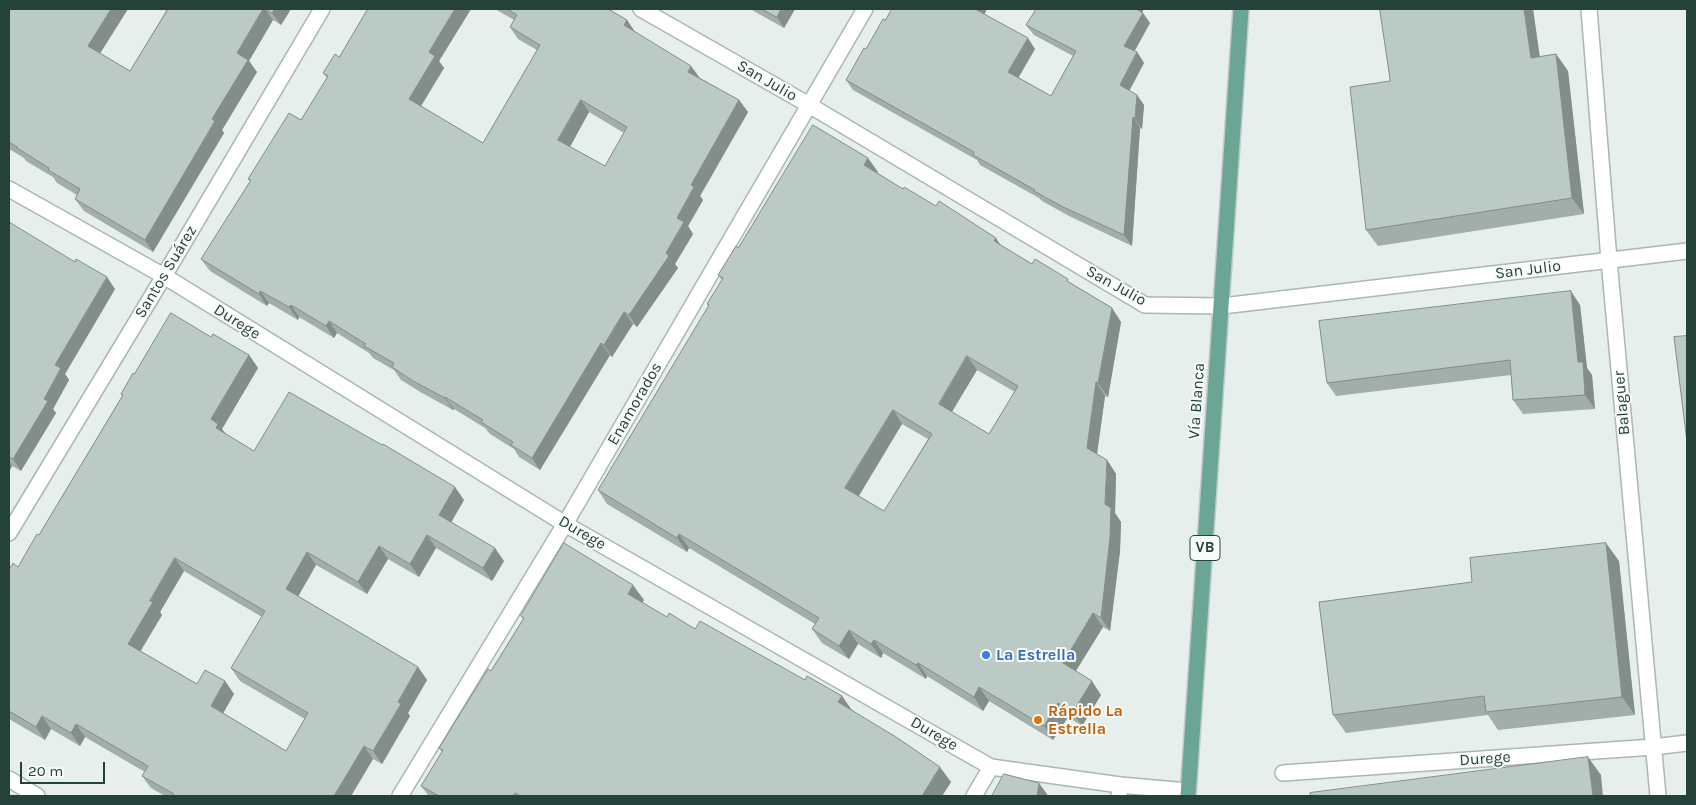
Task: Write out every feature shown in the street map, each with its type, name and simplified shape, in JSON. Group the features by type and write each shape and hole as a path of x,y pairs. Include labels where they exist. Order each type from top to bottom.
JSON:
{"main road":[{"name":"Vía Blanca","path":"1188,793 1241,9"}],"street":[{"name":"Santos Suárez","path":"9,533 322,9"},
{"name":"San Julio","path":"641,9 809,105 1145,305 1222,306 1687,251"},
{"name":"Enamorados","path":"400,796 565,524 865,9"},
{"name":"Balaguer","path":"1589,9 1609,260 1658,796"},
{"name":"Durege","path":"9,189 164,276 565,524 991,767 1120,791 1188,793"},
{"name":"Durege","path":"1282,773 1687,743"},
{"path":"974,796 991,767"},
{"path":"9,779 37,796"}],"building":[{"path":"9,9 111,9 88,46 130,71 168,9 263,9 237,53 248,60 212,119 215,121 145,240 75,199 80,189 48,170 49,168 9,142"},
{"path":"266,9 275,9 272,13"},
{"path":"368,9 455,9 429,52 435,56 409,99 483,143 540,45 510,27 517,15 507,9 608,9 627,20 624,25 691,66 688,72 739,100 691,185 694,187 677,218 684,222 666,253 669,256 629,315 624,312 604,345 601,343 532,458 511,445 513,442 481,422 483,420 445,397 413,381 392,367 394,363 364,346 366,344 329,321 326,326 291,305 289,307 260,291 259,294 201,259 251,180 248,179 289,113 301,120 328,76 323,73 335,54 339,57","holes":["581,100 627,127 605,166 558,140"]},
{"path":"762,9 781,9 777,17"},
{"path":"892,9 975,9 1028,38 1008,72 1051,96 1076,51 1026,25 1036,9 1136,9 1143,13 1124,46 1137,52 1120,85 1137,95 1135,119 1133,117 1124,235 1061,206 1034,191 973,155 974,152 846,80 864,48 866,49 883,19 885,20"},
{"path":"1380,9 1524,9 1531,58 1556,54 1572,198 1366,230 1350,87 1390,81"},
{"path":"813,125 868,158 864,165 903,189 904,187 936,206 939,201 996,238 994,241 1032,264 1035,259 1112,308 1098,383 1096,382 1087,448 1107,460 1105,504 1111,508 1110,538 1101,618 1093,613 1063,663 1092,681 1073,712 1058,703 1044,726 979,687 974,697 918,663 916,665 874,640 871,644 849,630 839,646 812,629 819,618 679,534 677,538 598,490 709,305 707,304 723,278 718,275 736,246 738,248","holes":["967,356 1018,386 989,434 939,404","893,410 932,434 884,511 845,488"]},
{"path":"9,222 75,262 76,259 107,277 55,365 61,368 44,399 48,401 13,459 9,457"},
{"path":"1571,291 1578,362 1583,362 1585,395 1513,400 1510,360 1327,383 1319,321"},
{"path":"171,313 211,337 213,334 249,355 211,419 218,424 216,428 254,451 289,392 383,444 455,487 439,515 495,548 483,568 427,535 410,564 379,546 358,582 307,552 286,589 418,667 398,702 401,704 373,751 364,746 334,796 172,796 174,794 142,776 148,766 76,724 71,733 42,716 36,727 9,711 9,570 13,563 18,567 37,534 39,535","holes":["175,558 265,611 231,668 308,713 286,751 211,706 225,681 205,670 197,684 128,644 153,602 150,601"]},
{"path":"1687,336 1687,442 1674,337"},
{"path":"564,543 633,585 628,594 667,617 669,613 695,629 700,621 805,680 807,676 842,696 838,702 896,737 940,767 922,796 521,796 515,793 512,796 439,796 421,786 443,750 439,748 488,669 491,671 524,618 521,616"},
{"path":"1606,543 1622,697 1486,712 1484,696 1333,715 1319,602 1472,582 1470,558"},
{"path":"1588,757 1593,796 1310,796 1310,793"},
{"path":"1004,774 1039,783 1037,796 992,796"}],"place":[{"name":"La Estrella","path":"986,655"},
{"name":"Rápido La Estrella","path":"1038,720"}]}
